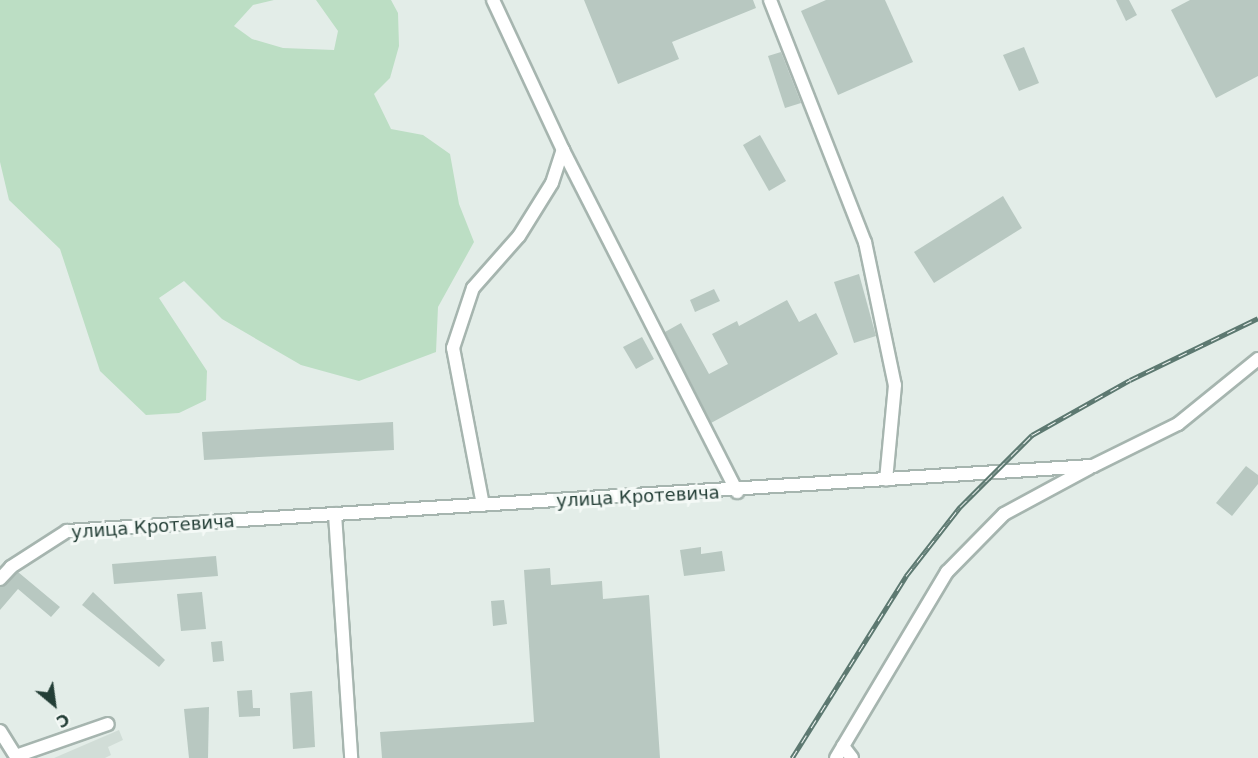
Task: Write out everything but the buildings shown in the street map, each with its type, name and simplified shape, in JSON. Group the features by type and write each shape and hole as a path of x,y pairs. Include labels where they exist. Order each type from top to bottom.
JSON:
{"street":[{"path":"493,0 562,150 737,492"},
{"path":"770,0 865,242 895,385 886,480"},
{"path":"483,505 453,348 473,288 519,236 552,183 562,150"},
{"name":"улица Кротевича","path":"1,578 67,531 737,492 1093,466 1178,424 1258,359"},
{"path":"836,758 947,572 1004,514 1093,466"},
{"path":"335,514 351,758"},
{"path":"0,731 17,757 108,724"},
{"path":"843,746 852,758"}],"shaded area":[{"path":"119,730 123,740 108,747 111,755 105,758 54,758"}],"green space":[{"path":"0,0 274,0 253,5 234,26 252,39 283,48 334,50 338,31 316,0 391,0 398,13 399,46 390,78 374,94 391,129 423,135 450,154 459,204 474,242 438,307 436,352 359,381 301,365 222,319 184,281 159,298 207,371 206,400 179,413 146,415 100,371 60,249 9,200 0,162"}],"railway":[{"path":"792,758 906,576 960,507 1032,435 1130,380 1258,318"}]}
